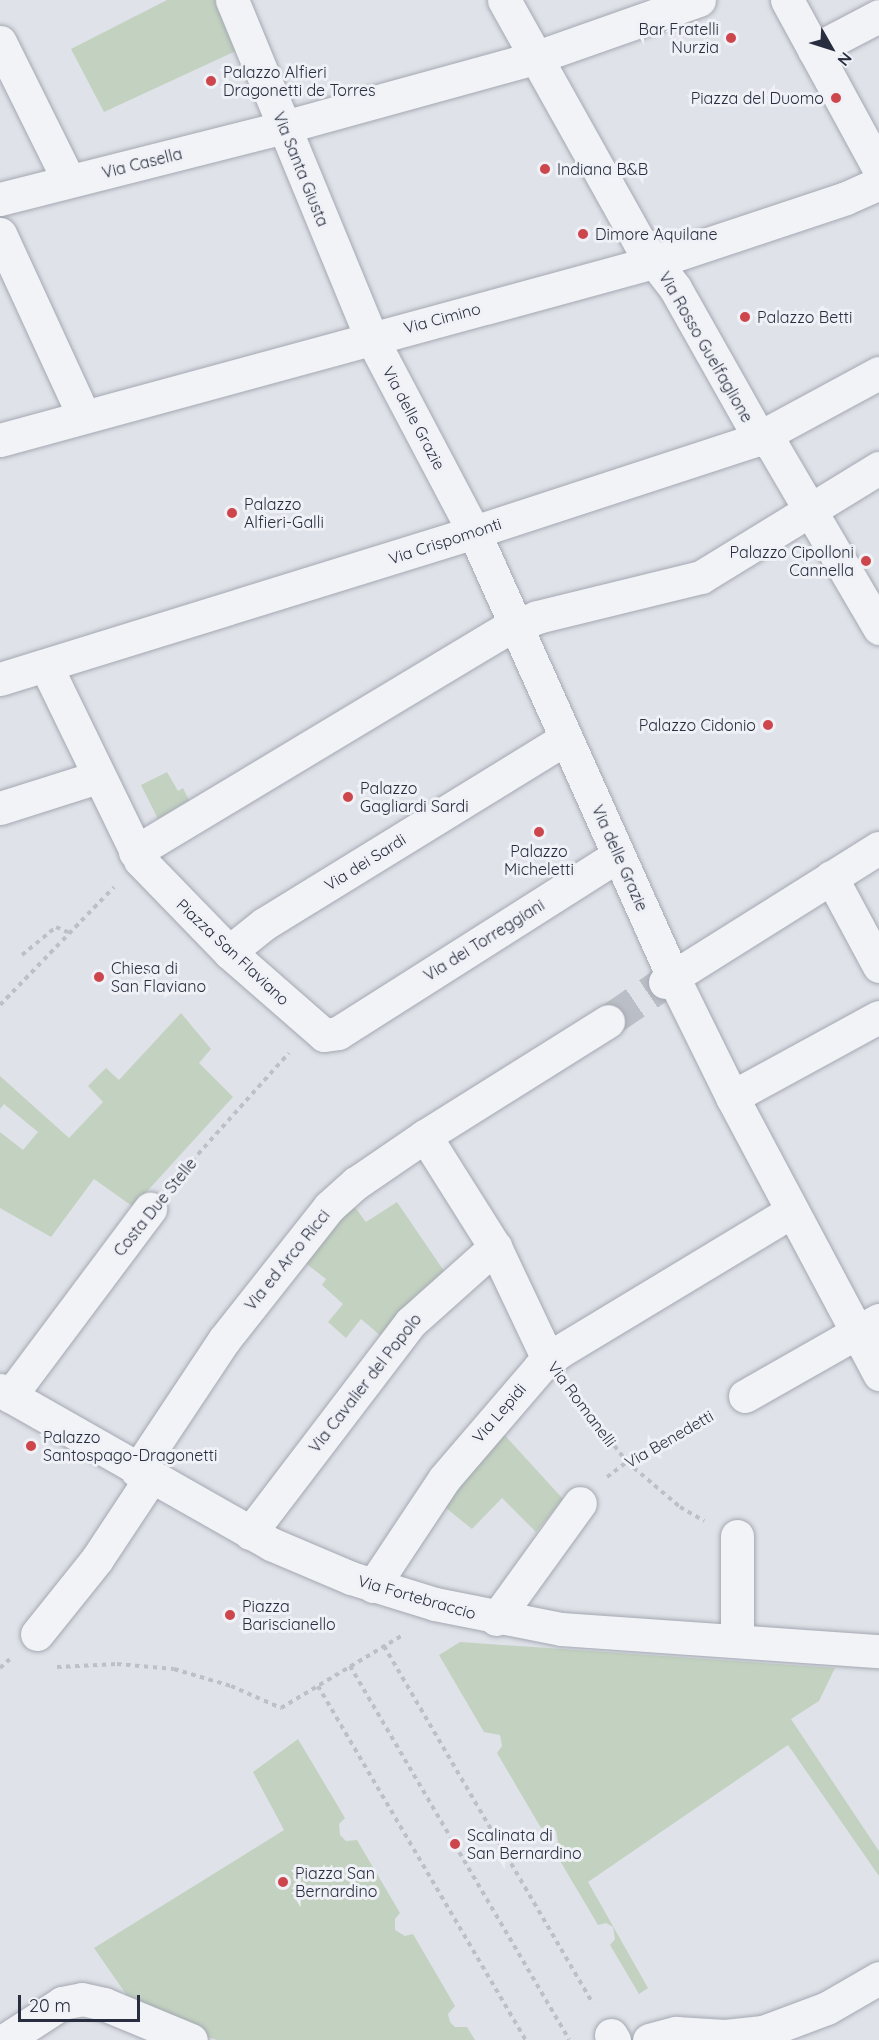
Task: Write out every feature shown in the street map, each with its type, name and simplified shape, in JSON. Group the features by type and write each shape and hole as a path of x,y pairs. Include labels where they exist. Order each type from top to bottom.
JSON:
{"street":[{"name":"Via Santa Giusta","path":"232,0 371,337"},
{"name":"Via Rosso Guelfaglione","path":"504,0 534,58 654,262 675,288 761,437 773,447 812,510 879,628"},
{"name":"Via Casella","path":"0,199 284,127 534,58 699,0"},
{"path":"787,0 879,169"},
{"path":"814,50 879,16"},
{"path":"0,42 69,181"},
{"name":"Via Cimino","path":"0,440 371,337 654,262 846,198 879,183"},
{"path":"0,234 84,417"},
{"name":"Via delle Grazie","path":"371,337 474,532 618,855 669,980 792,1211 868,1327 879,1374"},
{"name":"Via Crispomonti","path":"0,679 474,532 761,437 879,373"},
{"path":"135,852 516,624 701,577 879,468"},
{"name":"Piazza San Flaviano","path":"46,666 135,852 229,952 315,1029"},
{"name":"Via dei Sardi","path":"229,952 264,924 565,739"},
{"path":"0,808 98,777"},
{"path":"669,980 879,848"},
{"name":"Via dei Torreggiani","path":"315,1029 330,1035 349,1026 618,855"},
{"path":"831,877 879,966"},
{"path":"732,1097 879,1017"},
{"name":"Via ed Arco Ricci","path":"37,1634 92,1566 143,1475 224,1340 303,1236 356,1183 424,1136 608,1021"},
{"name":"Via Romanelli","path":"424,1136 495,1247 548,1359"},
{"name":"Costa Due Stelle","path":"5,1393 150,1209"},
{"name":"Via Lepidi","path":"373,1586 444,1479 548,1359 792,1211"},
{"name":"Via Cavalier del Popolo","path":"250,1533 411,1322 495,1247"},
{"path":"745,1396 868,1327"},
{"name":"Via Fortebraccio","path":"5,1393 143,1475 250,1533 373,1586 496,1619 580,1631 879,1651"},
{"path":"496,1619 580,1503"},
{"path":"737,1536 737,1640"},
{"path":"648,2040 676,2033 738,2038 763,2032 806,2018 873,1982"},
{"path":"4,2040 62,2003 98,2002 148,2032 191,2040"}],"path":[{"path":"0,1005 68,932 135,852"},
{"path":"22,955 56,927 68,932"},
{"name":"Costa Due Stelle","path":"150,1209 280,1061 315,1029"},
{"name":"Via Romanelli","path":"548,1359 627,1462 687,1512 737,1536"},
{"name":"Via Benedetti","path":"580,1503 627,1462 745,1396"},
{"path":"47,1669 91,1664 174,1670 231,1686 281,1708 424,1623 435,1604"},
{"path":"384,1646 613,2038"},
{"path":"350,1666 569,2040"},
{"path":"318,1686 526,2040"}],"green space":[{"path":"167,0 219,0 238,50 104,112 71,49"},
{"path":"167,772 178,791 183,788 189,800 158,819 141,785"},
{"path":"181,1013 211,1049 199,1063 233,1097 141,1198 139,1211 94,1179 51,1237 0,1208 0,1132 23,1150 38,1132 4,1104 0,1109 0,1076 69,1138 103,1102 88,1086 106,1068 119,1080"},
{"path":"351,1202 366,1222 397,1202 444,1271 414,1297 381,1336 361,1319 346,1338 328,1322 343,1304 322,1285 326,1279 299,1258"},
{"path":"500,1430 563,1499 536,1532 502,1498 472,1529 441,1504"},
{"path":"460,1642 835,1668 819,1701 791,1719 879,1851 879,1876 788,1745 588,1882 648,1988 639,1994 610,1945 615,1939 613,1927 606,1923 598,1925 553,1849 558,1842 556,1831 549,1826 541,1828 497,1753 502,1746 500,1735 484,1732 439,1655"},
{"name":"Piazza San Bernardino","path":"298,1739 345,1818 339,1824 340,1835 346,1841 357,1840 400,1913 395,1919 395,1930 405,1936 413,1934 455,2006 448,2014 450,2022 455,2027 467,2027 475,2040 217,2040 185,2030 128,1997 94,1948 284,1830 253,1772"}],"tunnel":[{"path":"608,1021 665,982"}],"place":[{"name":"Bar Fratelli Nurzia","path":"731,38"},
{"name":"Palazzo Alfieri Dragonetti de Torres","path":"211,81"},
{"name":"Piazza del Duomo","path":"836,98"},
{"name":"Indiana B&B","path":"545,169"},
{"name":"Dimore Aquilane","path":"583,234"},
{"name":"Palazzo Betti","path":"745,317"},
{"name":"Palazzo Alfieri-Galli","path":"232,513"},
{"name":"Palazzo Cipolloni Cannella","path":"866,561"},
{"name":"Palazzo Cidonio","path":"768,725"},
{"name":"Palazzo Gagliardi Sardi","path":"348,797"},
{"name":"Palazzo Micheletti","path":"539,832"},
{"name":"Chiesa di San Flaviano","path":"99,977"},
{"name":"Palazzo Santospago-Dragonetti","path":"31,1446"},
{"name":"Piazza Bariscianello","path":"230,1615"},
{"name":"Scalinata di San Bernardino","path":"455,1844"},
{"name":"Piazza San Bernardino","path":"283,1882"}]}
